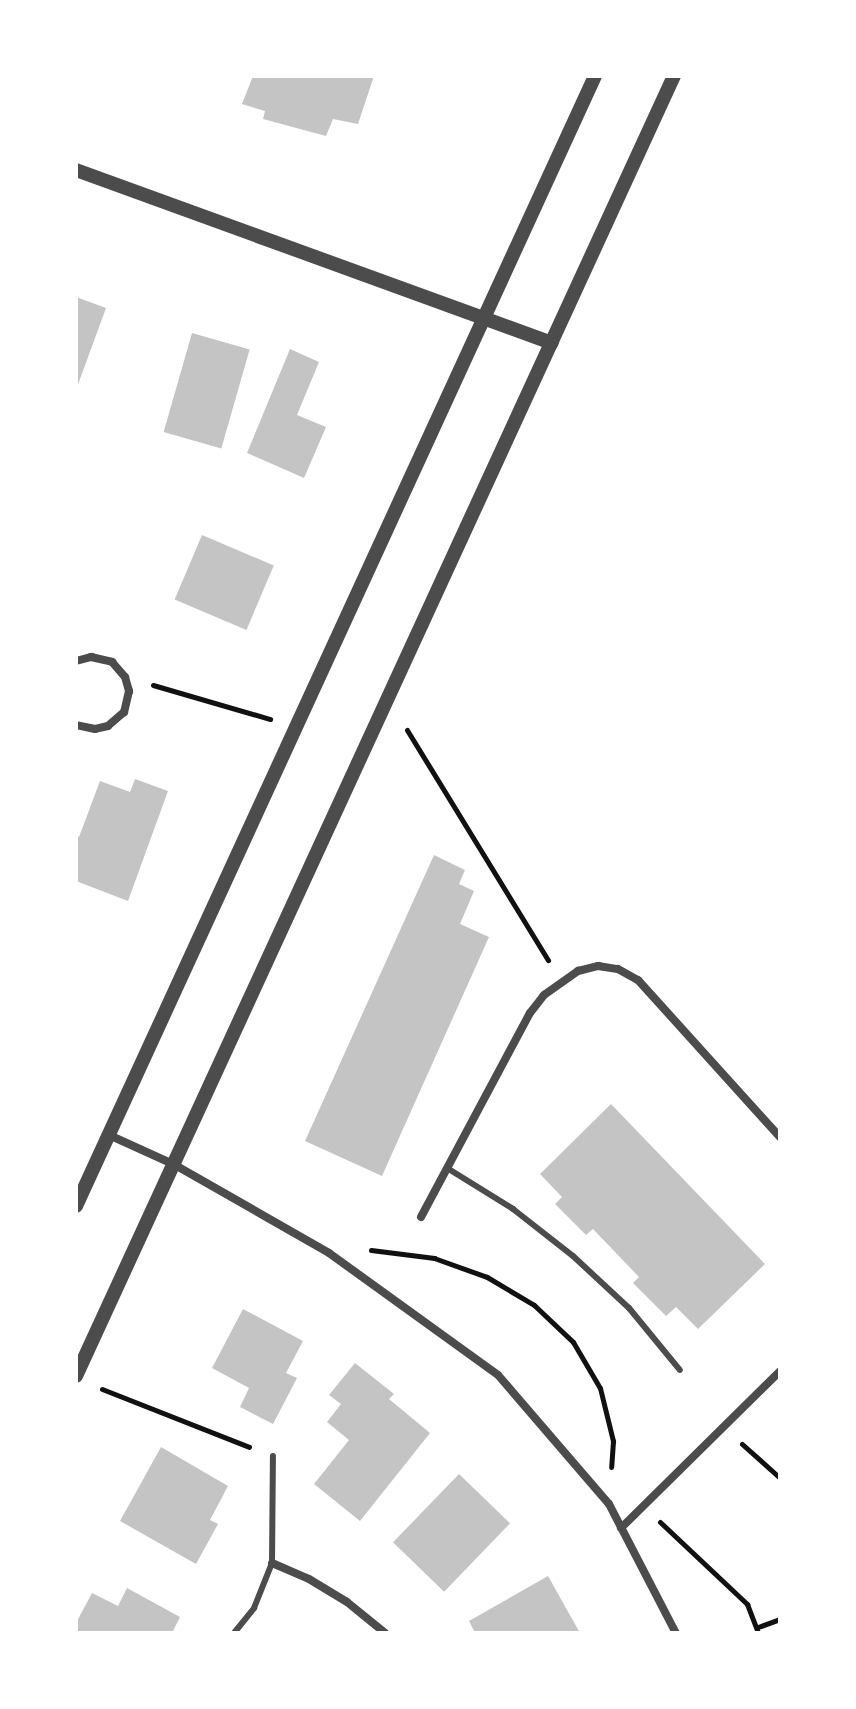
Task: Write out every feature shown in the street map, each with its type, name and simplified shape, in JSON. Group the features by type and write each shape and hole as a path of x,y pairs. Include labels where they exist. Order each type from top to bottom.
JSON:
{"street":[{"path":"76,1206 595,76"},
{"path":"76,1376 674,76"},
{"path":"76,170 552,343"},
{"path":"76,661 105,659 117,666 125,677 129,698 119,717 102,728 76,725"},
{"path":"421,1217 530,1013 561,981 578,971 598,966 618,969 638,980 780,1137"},
{"path":"109,1135 175,1165 325,1252 418,1314 498,1375 609,1504 676,1633"},
{"path":"621,1528 780,1371"},
{"path":"272,1563 309,1579 347,1602 385,1633"}],"lane":[{"path":"447,1168 513,1209 573,1256 629,1308 680,1370"},
{"path":"234,1633 254,1608 272,1563 273,1456"}],"path":[{"path":"125,677 296,727"},
{"path":"388,700 561,981"},
{"path":"325,1252 379,1249 434,1258 487,1277 534,1305 573,1342 600,1388 613,1441 609,1504"},
{"path":"90,1384 273,1456"},
{"path":"723,1427 780,1478"},
{"path":"643,1507 722,1577 747,1604 758,1630 780,1619"}],"building":[{"path":"253,76 374,76 358,124 333,119 326,136 263,119 265,111 242,104"},
{"path":"76,297 106,308 76,390"},
{"path":"192,333 250,350 221,449 164,432"},
{"path":"290,349 319,362 297,415 326,427 304,478 247,453"},
{"path":"202,535 274,565 246,630 175,599"},
{"path":"135,779 168,791 128,901 76,881 76,835 79,837 100,781 130,792"},
{"path":"434,855 465,870 459,884 474,891 460,924 489,937 382,1176 305,1141"},
{"path":"611,1104 765,1264 698,1329 676,1307 666,1316 633,1283 639,1277 593,1229 586,1235 555,1204 562,1197 540,1174"},
{"path":"243,1309 303,1341 286,1373 297,1378 273,1424 240,1407 249,1388 212,1368"},
{"path":"355,1363 394,1394 389,1399 430,1433 360,1521 314,1484 349,1440 327,1422 341,1404 329,1395"},
{"path":"161,1447 228,1486 210,1520 218,1524 196,1564 120,1521"},
{"path":"459,1474 510,1523 444,1592 393,1542"},
{"path":"548,1576 580,1633 475,1633 469,1621"},
{"path":"127,1588 180,1617 172,1633 76,1633 76,1623 92,1593 118,1606"}]}
